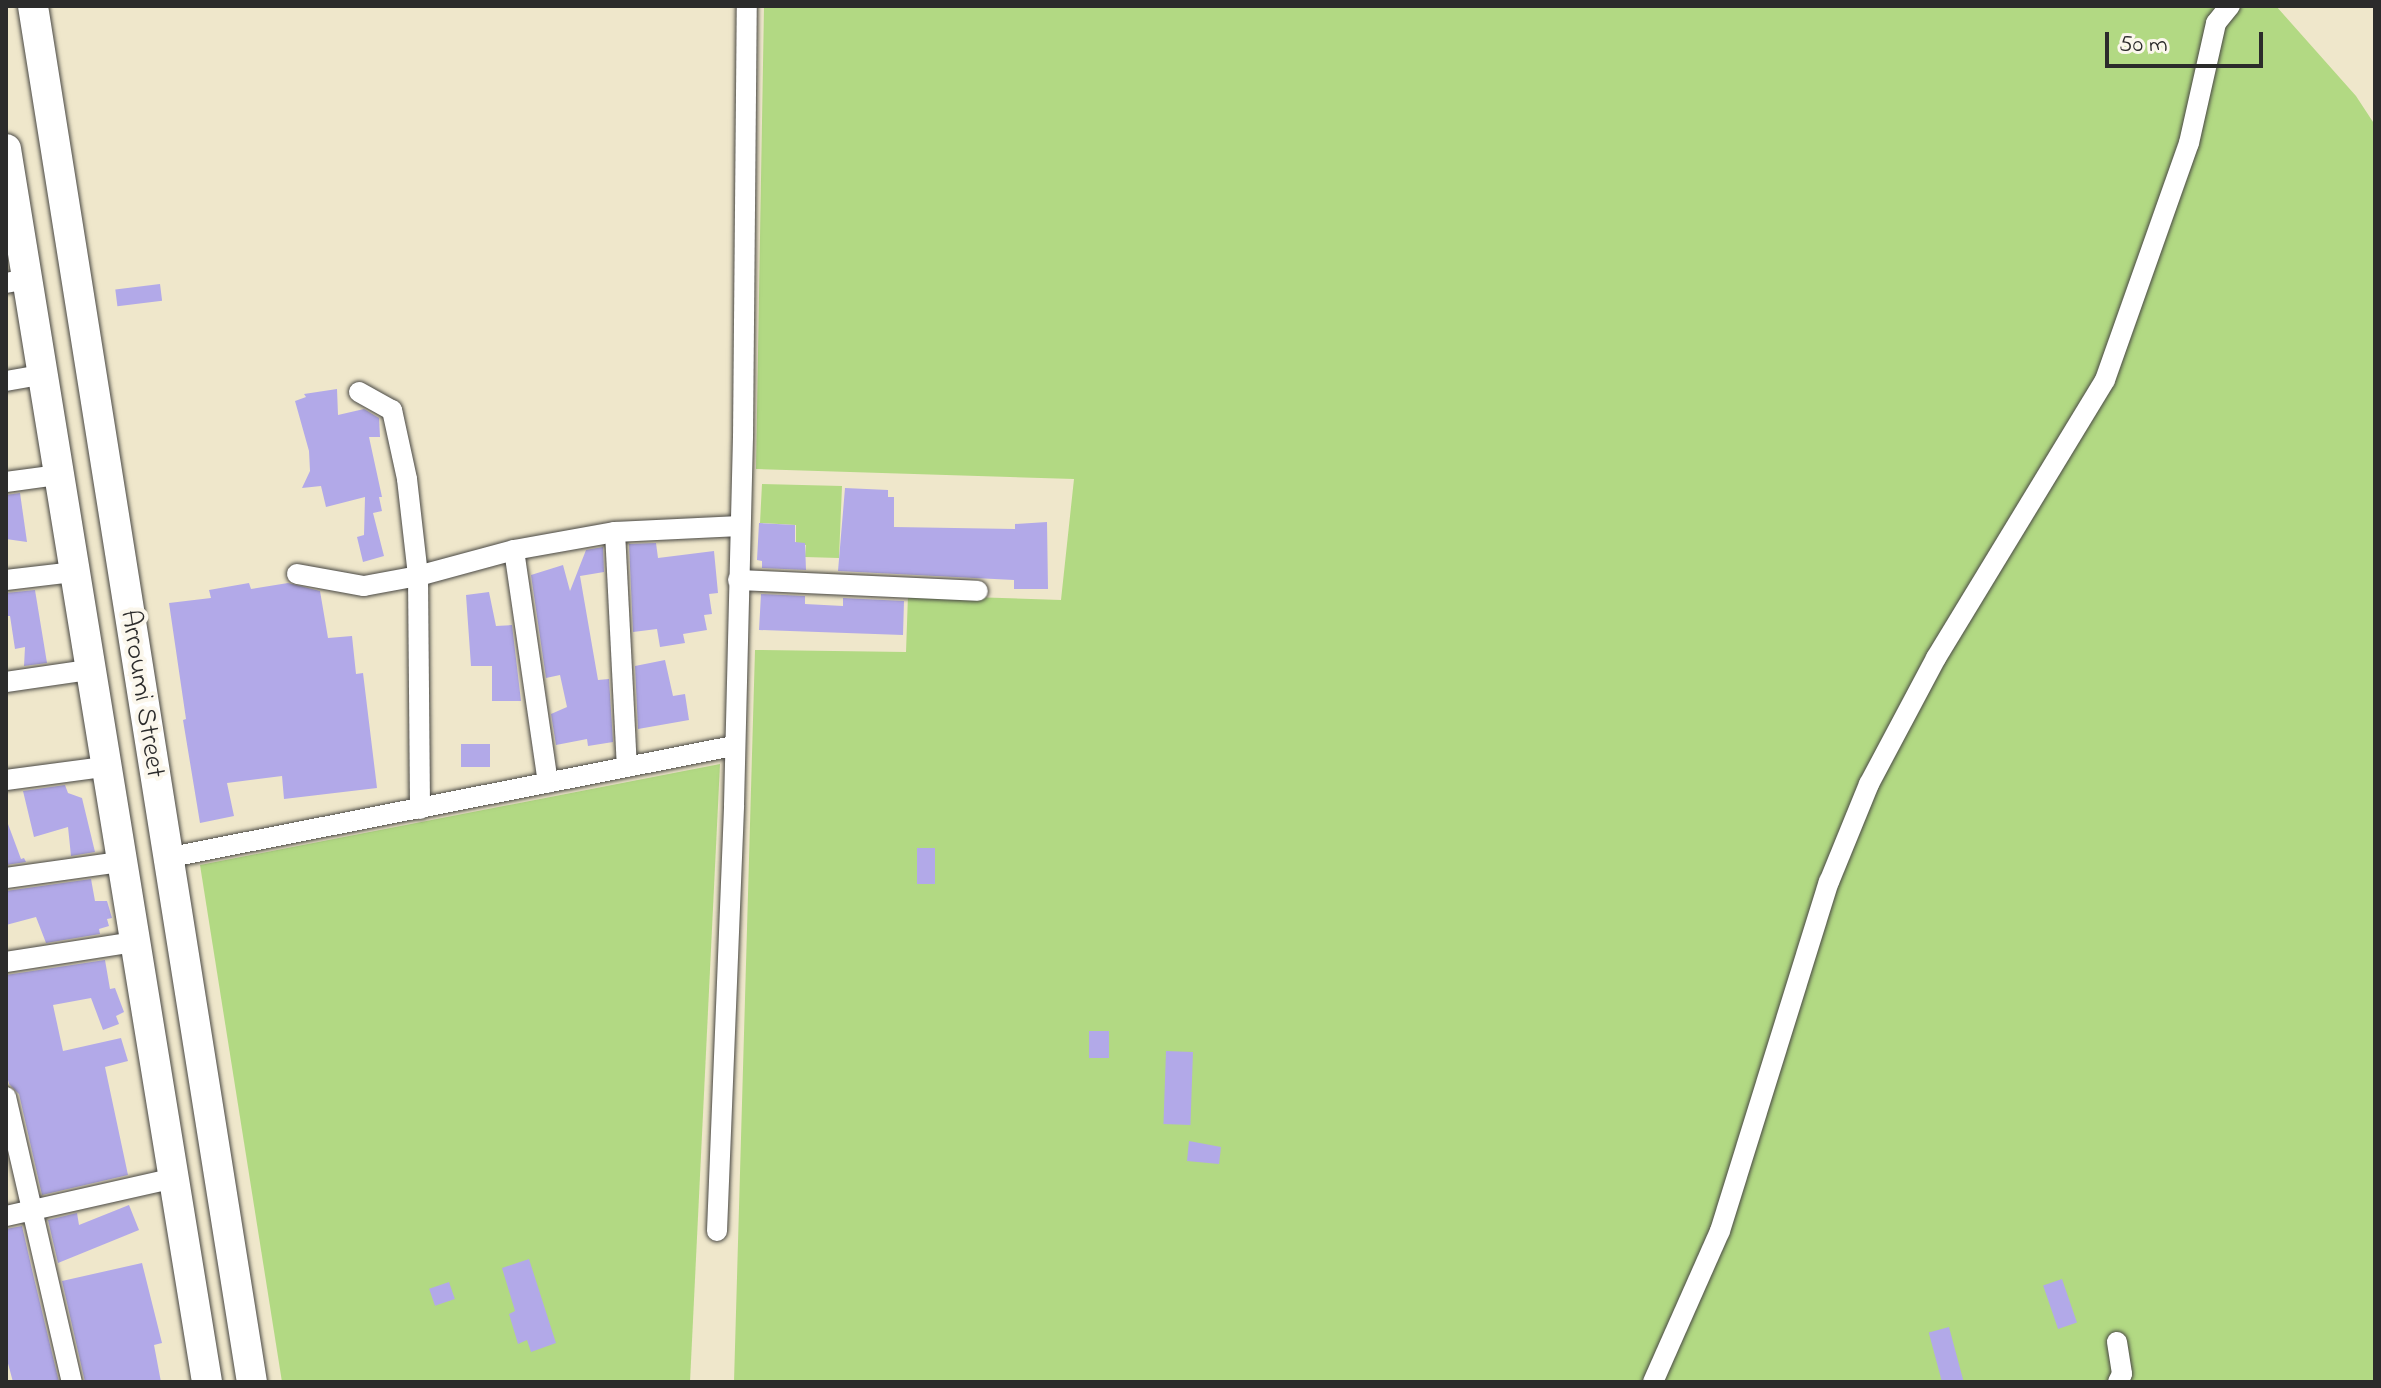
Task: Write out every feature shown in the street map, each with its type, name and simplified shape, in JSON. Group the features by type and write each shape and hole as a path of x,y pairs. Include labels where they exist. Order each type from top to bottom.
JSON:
{"main road":[{"name":"Arroumi Street","path":"33,6 166,858 252,1382"},
{"name":"Arroumi Street","path":"6,149 16,281 41,375 207,1382"}],"street":[{"path":"717,1231 734,805 747,6"},
{"path":"1653,1382 1720,1231 1829,882 1869,784 1936,658 2105,380 2189,143 2216,23 2230,6"},
{"path":"6,381 41,375"},
{"path":"359,392 392,410 407,479 418,576 420,809"},
{"path":"6,482 57,475"},
{"path":"297,574 364,586 418,576 514,550 615,532 740,526"},
{"path":"615,532 627,767"},
{"path":"514,550 548,783"},
{"path":"6,580 73,572"},
{"path":"738,580 978,591"},
{"path":"6,682 88,670"},
{"path":"166,858 733,746"},
{"path":"6,780 104,767"},
{"path":"6,878 120,862"},
{"path":"6,962 133,942"},
{"path":"6,1097 72,1382"},
{"path":"6,1216 174,1178"},
{"path":"2117,1342 2122,1374 2118,1382"}],"green space":[{"path":"764,6 2276,6 2356,96 2375,125 2375,1382 734,1382 755,650 906,652 908,595 1061,600 1074,479 756,469"},
{"path":"762,484 842,486 839,558 805,557 806,545 796,544 796,525 760,523"},
{"path":"720,764 690,1382 282,1382 200,865"}],"building":[{"path":"160,284 162,301 117,306 115,289"},
{"path":"337,389 338,415 364,409 379,418 380,437 369,437 382,497 379,497 382,511 373,513 384,556 363,562 357,537 364,535 365,497 326,507 321,486 302,488 310,471 309,451 295,401 306,397 304,394"},
{"path":"845,488 888,490 888,497 894,497 894,527 1015,529 1015,524 1047,522 1048,589 1014,589 1014,580 838,571"},
{"path":"20,493 27,542 6,539 6,495"},
{"path":"759,523 795,525 795,542 805,543 806,570 762,568 762,561 757,560"},
{"path":"656,543 658,558 714,551 718,593 709,594 712,614 704,615 707,630 683,634 685,643 660,647 657,629 633,632 629,544"},
{"path":"603,547 604,572 580,576 598,680 609,679 613,742 588,746 587,739 556,745 551,714 567,707 560,675 546,678 531,575 563,565 570,591 586,550"},
{"path":"249,583 251,589 288,583 320,591 328,638 352,636 356,674 363,673 377,788 284,799 282,776 227,783 234,816 200,823 183,720 186,719 169,603 211,598 209,590"},
{"path":"35,590 47,663 24,666 25,647 15,649 10,616 6,616 6,593"},
{"path":"489,592 496,626 512,625 521,701 492,701 492,666 471,666 466,595"},
{"path":"761,594 805,596 805,604 843,606 843,598 904,601 903,635 759,630"},
{"path":"665,660 673,696 685,694 689,720 638,729 635,666"},
{"path":"461,744 490,744 490,767 461,767"},
{"path":"65,785 68,793 82,798 95,852 71,856 68,827 34,837 23,791"},
{"path":"8,824 21,859 24,858 26,862 6,865"},
{"path":"917,848 935,848 935,884 917,884"},
{"path":"91,879 95,901 107,901 112,918 107,919 109,926 99,929 100,934 46,943 36,917 6,925 6,891"},
{"path":"105,960 110,989 115,988 124,1012 116,1016 119,1024 103,1030 91,998 53,1005 63,1051 121,1038 128,1061 105,1067 128,1175 42,1195 19,1094 9,1084 6,1072 6,975"},
{"path":"1089,1031 1109,1031 1109,1058 1089,1058"},
{"path":"1166,1051 1193,1052 1190,1125 1163,1124"},
{"path":"1189,1141 1221,1147 1219,1164 1187,1161"},
{"path":"129,1205 139,1230 58,1263 48,1220 77,1213 79,1225"},
{"path":"22,1226 59,1382 13,1382 6,1356 6,1229"},
{"path":"529,1259 556,1343 531,1352 527,1340 518,1344 509,1314 515,1311 502,1268"},
{"path":"142,1263 162,1343 154,1345 161,1382 85,1382 62,1281"},
{"path":"2062,1279 2077,1322 2058,1329 2043,1286"},
{"path":"449,1282 455,1299 435,1306 429,1289"},
{"path":"1949,1327 1964,1382 1942,1382 1929,1332"}]}
